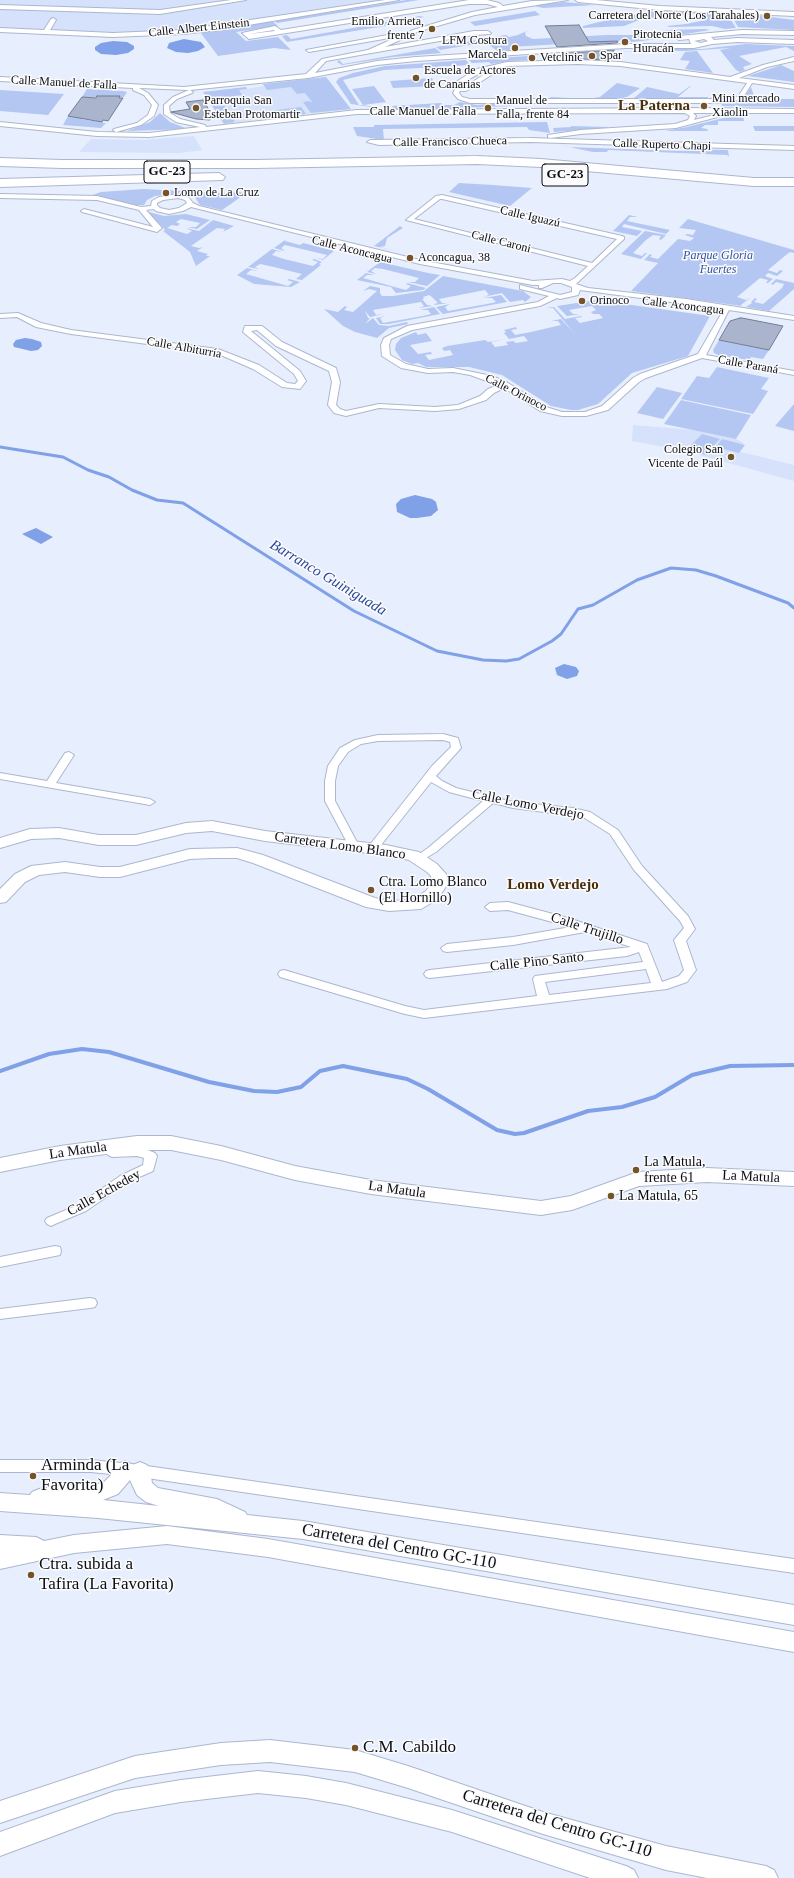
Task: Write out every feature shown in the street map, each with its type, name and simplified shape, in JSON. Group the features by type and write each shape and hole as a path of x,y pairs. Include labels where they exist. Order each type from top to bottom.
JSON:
{"highway":[{"name":"GC-23","path":"0,166 62,164 254,164 477,160 541,163 754,182 794,182"},
{"path":"0,162 62,164"},
{"name":"GC-23","path":"0,172 335,172 472,170 527,172 748,190 794,191"},
{"path":"0,183 335,172"}],"main road":[{"name":"Carretera Lomo Blanco","path":"0,843 30,834 59,833 99,840 136,840 186,828 212,826 265,836 373,848 414,856 438,874 440,883 432,895 416,905 389,906 372,903 258,859 237,854 212,852 190,854 120,872 100,872 65,867 36,870 20,878 0,898"},
{"name":"La Matula","path":"0,1165 60,1154 138,1143 171,1143 220,1153 295,1173 371,1187 541,1208 572,1203 638,1179 707,1175 794,1179"},
{"path":"3,1503 69,1494 99,1494 111,1488 132,1470 140,1479 144,1489 153,1496 217,1508 251,1523"},
{"name":"Carretera del Centro GC-110","path":"3,1503 98,1509 251,1523 303,1530 794,1615"},
{"name":"Carretera del Centro GC-110","path":"66,1545 167,1535 268,1548 794,1642"},
{"path":"0,1544 66,1545"},
{"path":"0,1560 66,1545"},
{"name":"Carretera del Centro GC-110","path":"0,1812 135,1767 221,1754 270,1751 355,1761 563,1828 666,1858 766,1878"},
{"name":"Carretera del Centro GC-110","path":"0,1844 114,1802 181,1791 258,1782 306,1787 346,1794 452,1821 626,1878"}],"street":[{"path":"0,7 160,12 243,0"},
{"name":"Calle Albert Einstein","path":"0,30 113,35 183,32 226,27 396,0"},
{"path":"370,51 409,33 448,20 533,1 565,0"},
{"path":"578,0 660,8 755,12 794,16"},
{"path":"679,1 677,4 681,8"},
{"path":"60,9 64,2"},
{"path":"279,32 469,2 487,2 497,4 502,8"},
{"path":"755,12 794,16"},
{"path":"46,32 53,20"},
{"name":"Calle Manuel de Falla","path":"626,46 679,38 742,32 794,34"},
{"path":"309,50 409,33"},
{"path":"308,76 324,60 474,33 488,33"},
{"name":"Calle Manuel de Falla","path":"0,79 184,90 308,76 378,63 416,59 626,46 694,46 709,42 722,34"},
{"name":"Calle Manuel de Falla","path":"679,38 695,38 692,39 691,42 758,40 794,42"},
{"path":"321,74 335,58"},
{"path":"730,79 751,71 794,59"},
{"path":"782,62 794,68"},
{"path":"750,82 740,98 725,101 470,101 460,98 456,93 458,89 454,85 479,70 507,64 601,63 794,87"},
{"path":"328,65 346,69"},
{"name":"Calle Manuel de Falla","path":"98,134 139,124 151,116 155,106 146,94 129,86"},
{"name":"Calle Manuel de Falla","path":"212,87 188,92 175,98 166,106 167,114 178,121 196,126 221,128"},
{"path":"676,126 690,121 693,116 684,110"},
{"path":"530,140 581,132 676,126 744,110"},
{"name":"Calle Manuel de Falla","path":"0,124 98,134 149,134 221,128 357,112 407,113 499,111 794,110"},
{"name":"Calle Francisco Chueca","path":"370,142 530,140"},
{"name":"Calle Ruperto Chapi","path":"530,140 794,148"},
{"path":"0,196 34,198 97,198 141,209 155,207"},
{"name":"Calle Aconcagua","path":"794,318 686,301 594,291 557,281 533,283 420,262 197,207 190,204 187,199 172,196 154,202 155,207 169,212 181,210 191,211 415,266 535,290 550,295 586,295 726,311 794,323"},
{"name":"Calle Iguazú","path":"410,220 438,197 622,238 593,265"},
{"path":"181,210 190,204"},
{"path":"84,211 157,230 158,228 141,209"},
{"name":"Calle Caroni","path":"410,220 593,265"},
{"path":"572,295 577,291 574,285 593,265"},
{"path":"547,282 541,289 550,295"},
{"name":"Calle Orinoco","path":"550,295 540,304 410,328 388,338 385,345 386,356 404,366 428,371 453,370 489,378 505,385 543,409 562,414 586,414 605,408 643,376 701,356"},
{"path":"701,356 726,311"},
{"name":"Calle Albiturría","path":"0,316 18,316 39,325 71,332 218,352 256,367 285,385 297,387 302,381 297,373 247,332 248,328 259,328 279,344 321,363 332,370 336,382 332,405 337,411 346,414 379,406 435,409 459,406 483,398 505,385"},
{"name":"Calle Paraná","path":"701,356 794,373"},
{"path":"354,846 330,801 330,781 333,766 344,750 358,742 378,738 444,737 455,740 456,748 436,768 373,848"},
{"path":"50,784 69,755"},
{"path":"0,776 150,802"},
{"name":"Calle Lomo Verdejo","path":"284,974 405,1010 424,1014 667,985 683,979 690,970 680,940 690,929 684,919 638,868 614,832 586,814 573,811 513,805 490,800 453,790 438,783 431,776"},
{"path":"419,859 432,850 490,800"},
{"name":"Calle Trujillo","path":"490,907 508,906 585,928 643,947"},
{"path":"447,948 513,941 585,928"},
{"path":"643,947 658,986"},
{"name":"Calle Pino Santo","path":"430,974 627,952 643,947"},
{"path":"544,1000 538,979 650,965"},
{"name":"Calle Echedey","path":"51,1221 82,1208 124,1180 149,1168 151,1156 138,1151 60,1154"},
{"path":"0,1262 55,1251"},
{"path":"0,1314 90,1303"},
{"path":"0,1466 91,1466 132,1470 794,1566"}],"shaded area":[{"path":"0,0 403,0 224,29 115,36 0,32"},
{"path":"326,77 351,109 228,123 208,92 237,88 239,90 264,86 263,84"},
{"path":"194,136 202,150 180,153 79,152 91,139 142,140"},
{"name":"Colegio San Vicente de Paúl","path":"633,425 693,430 736,439 744,443 737,451 794,465 794,481 685,451 632,441"}],"green space":[{"path":"406,0 419,0 277,23 275,21"},
{"path":"564,2 595,5 543,8 530,5"},
{"path":"659,10 738,13 731,20 736,28 725,29 712,26 667,26 686,24 706,20 708,18 703,14 697,13 642,19 624,26 583,28 583,26 599,22"},
{"path":"535,11 540,15 475,26 470,22"},
{"path":"740,13 794,20 794,30 738,27 734,20"},
{"path":"420,16 424,17 403,22 404,23 287,42 282,36 287,35 291,39"},
{"path":"272,21 278,26 236,32 246,41 278,37 291,50 274,48 218,56 200,32"},
{"path":"666,30 710,30 642,41 631,42 630,40 510,47 510,50 497,51 482,39 506,35 509,37 527,31 525,33 526,36 533,39 607,35 647,35"},
{"path":"477,40 482,43 440,50 436,47"},
{"path":"746,44 794,46 794,51 786,47 739,56 752,64 743,67 745,70 740,72 736,70 720,50 730,48 686,51 643,50 702,49"},
{"path":"435,48 441,53 393,57 342,65 337,62 339,60 343,64"},
{"path":"697,51 713,73 685,69 690,61 680,60 685,52"},
{"path":"528,56 530,60 491,64 489,62 472,63 469,60"},
{"path":"466,60 470,65 384,70 343,80 359,105 391,110 351,104 336,82 339,78 353,73 385,66"},
{"path":"781,65 794,71 794,82 748,76"},
{"path":"326,77 351,109 311,113 303,102 309,101 313,103 305,93 297,94 291,87 267,90 263,84"},
{"path":"432,78 436,86 393,88 390,81"},
{"path":"617,83 640,88 627,97 624,97 625,99 588,99 600,97"},
{"path":"374,86 386,102 363,105 352,89"},
{"path":"690,86 678,97 708,97 708,99 634,98 647,87 679,94"},
{"path":"246,87 247,89 239,90 242,95 219,98 235,122 224,124 203,92"},
{"path":"751,87 755,99 794,99 794,107 722,106 721,103 730,103 743,99"},
{"path":"87,89 127,92 124,97 82,97"},
{"path":"0,90 64,94 48,115 0,111"},
{"path":"550,97 588,99 551,99"},
{"path":"460,102 477,105 512,102 512,106 394,110 392,106 441,103 443,105 454,105"},
{"path":"301,107 306,114 273,118 268,111"},
{"path":"160,113 170,122 188,129 127,131 150,122"},
{"path":"743,115 744,121 718,121 718,125 705,125 701,128 707,129 708,131 665,131 727,117"},
{"path":"68,116 82,117 81,119 106,123 101,128 63,125"},
{"path":"547,122 550,133 529,130 527,127 383,129 384,140 357,136 353,127 374,127 374,125"},
{"path":"571,126 608,128 554,132 553,128"},
{"path":"753,126 794,126 794,131 755,131"},
{"path":"569,147 684,151 685,149 728,150 729,157 727,155 608,150 607,152 593,152"},
{"path":"459,183 532,188 510,206 449,192"},
{"path":"144,189 219,193 248,192 222,210 200,205 194,196 179,193 155,196 147,200 144,205 135,205 90,196 101,192"},
{"path":"149,212 164,216 186,214 210,220 197,229 188,227 196,227 200,223 181,219 176,222 180,224 177,226 172,225 167,228 187,234 192,231 186,228 199,231 213,220 234,226 223,232 225,229 217,228 191,246 199,248 203,247 197,251 208,254 206,256 210,256 196,266 190,252 163,231 165,230 162,226 147,213"},
{"path":"629,215 638,217 630,217 627,221 670,230 666,234 624,224 622,227 642,231 637,236 613,231"},
{"name":"Parque Gloria Fuertes","path":"688,219 794,250 794,253 790,252 768,270 777,273 780,270 783,271 777,276 768,273 765,276 773,279 768,283 766,283 768,280 760,278 737,297 746,300 751,297 741,305 742,306 631,291 658,263 644,260 650,254 652,255 650,257 658,259 678,239 690,241 694,238 685,235 693,235 696,230 679,228"},
{"path":"400,226 403,228 387,238 385,246 380,247 401,252 374,246"},
{"path":"645,231 666,235 661,240 659,239 661,236 653,235 646,240 633,253 642,256 647,253 641,259 621,254"},
{"path":"285,240 300,245 303,243 334,251 323,260 316,258 323,259 327,255 285,245 281,248 285,251 274,248"},
{"path":"272,249 283,252 276,251 272,255 284,259 313,266 318,262 312,260 314,259 322,262 319,264 321,265 302,280 296,279 302,274 274,267 260,264 255,267 259,269 248,267"},
{"path":"380,262 440,275 427,286 408,282 415,282 419,278 383,269 375,268 371,271 376,274 367,272"},
{"path":"247,268 258,271 251,270 246,274 288,286 293,282 287,280 289,279 300,282 291,287 254,284 237,275"},
{"path":"366,273 374,275 367,275 363,278 406,290 411,286 406,284 407,283 426,288 423,290 396,293 391,287 357,280"},
{"path":"443,276 523,291 531,297 525,302 523,300 510,302 502,293 483,297 489,295 485,290 439,299 442,303 448,303 435,305 434,304 438,303 429,295 423,297 424,299 422,299 427,305 433,306 419,308 424,306 421,302 373,310 376,315 384,314 370,317 365,311 368,318 370,318 365,324 373,318 379,325 389,326 407,322 408,324 389,328 377,338 355,332 343,326 324,309 338,312 345,306 347,307 344,310 353,312 377,291 369,289 363,291 370,286 380,288 380,293 382,296 393,296 424,291"},
{"path":"776,279 794,283 794,289 769,311 746,307 752,303 751,302 755,298 757,299 754,302 763,304 782,288 784,284 776,282 773,285 771,284"},
{"path":"501,295 507,302 443,314 436,307 450,304 445,307 448,311 487,304 496,302 492,298 484,298"},
{"path":"596,300 710,316 688,356 632,373 598,404 578,410 551,406 502,375 469,367 426,367 418,363 412,364 402,360 395,350 396,344 401,338 416,332 418,335 426,333 432,341 410,345 418,354 431,352 432,354 425,355 429,360 453,355 450,350 444,351 442,348 447,346 485,340 488,342 506,339 491,342 495,347 508,345 506,342 513,341 516,343 528,341 524,336 509,339 504,333 506,332 504,330 516,327 517,329 511,330 515,335 531,332 561,325 558,321 551,321 561,319 575,334 553,308 546,308 554,307 565,319 581,316 582,317 575,318 580,323 603,318 599,314 593,314 591,312 596,310 592,306 569,310 573,314 580,314 567,316 557,306"},
{"path":"434,307 440,314 389,324 380,324 376,318 386,316 380,318 383,323 423,316 431,314 428,310 420,310"},
{"path":"719,340 769,350 763,359 751,357 749,360 718,355 714,353 713,350"},
{"path":"717,367 769,378 761,389 768,391 753,414 681,399 697,376 709,378"},
{"path":"657,387 682,393 663,419 637,413"},
{"path":"681,400 751,415 736,439 664,424"},
{"path":"794,404 794,431 775,426"},
{"path":"702,434 720,439 705,455 687,449"},
{"path":"722,439 745,445 739,453 716,447"}],"water":[{"path":"184,39 201,42 205,47 198,51 188,53 176,52 167,48 169,43"},
{"path":"113,41 127,42 134,46 134,49 128,53 116,55 101,54 95,50 95,47 101,43"},
{"path":"25,338 41,342 42,346 38,350 31,351 14,347 13,344 16,340"},
{"path":"415,495 432,499 436,502 438,510 431,516 417,518 410,518 397,512 396,504 401,499"},
{"path":"36,528 53,537 41,544 22,534"},
{"path":"564,664 576,667 579,671 577,676 567,679 557,675 555,668"}],"building":[{"path":"579,25 589,42 618,41 617,43 557,47 545,26"},
{"name":"Spar","path":"614,50 611,60 573,59 569,53"},
{"path":"97,96 120,96 119,98 123,98 108,121 103,120 102,122 68,116 82,97 96,98"},
{"path":"203,100 209,110 210,120 196,119 171,112 190,109 186,102"},
{"path":"740,318 783,326 769,350 719,340 730,321"}],"waterway":[{"name":"Barranco Guiniguada","path":"0,447 63,457 88,470 109,477 132,490 157,500 183,503 354,611 437,651 483,660 506,661 519,659 552,641 561,634 578,609 593,605 637,580 671,568 696,570 716,576 788,603 794,608"},
{"path":"0,1071 49,1054 82,1049 109,1052 209,1082 254,1091 277,1092 301,1087 320,1071 343,1066 407,1079 428,1089 497,1130 515,1134 524,1133 588,1111 622,1107 655,1097 692,1075 730,1066 794,1065"}],"place":[{"name":"Carretera del Norte (Los Tarahales)","path":"767,16"},
{"name":"Emilio Arrieta, frente 7","path":"432,29"},
{"name":"Pirotecnia Huracán","path":"625,42"},
{"name":"LFM Costura Marcela","path":"515,48"},
{"name":"Spar","path":"592,56"},
{"name":"Vetclinic","path":"532,58"},
{"name":"Escuela de Actores de Canarias","path":"416,78"},
{"name":"Mini mercado Xiaolin","path":"704,106"},
{"name":"Parroquia San Esteban Protomartir","path":"196,108"},
{"name":"Manuel de Falla, frente 84","path":"488,108"},
{"name":"Lomo de La Cruz","path":"166,193"},
{"name":"Aconcagua, 38","path":"410,258"},
{"name":"Orinoco","path":"582,301"},
{"name":"Colegio San Vicente de Paúl","path":"731,457"},
{"name":"Ctra. Lomo Blanco (El Hornillo)","path":"371,890"},
{"name":"La Matula, frente 61","path":"636,1170"},
{"name":"La Matula, 65","path":"611,1196"},
{"name":"Arminda (La Favorita)","path":"33,1476"},
{"name":"Ctra. subida a Tafira (La Favorita)","path":"31,1575"},
{"name":"C.M. Cabildo","path":"355,1748"}],"district":[{"name":"La Paterna","path":"654,106"},
{"name":"Lomo Verdejo","path":"553,885"}]}
